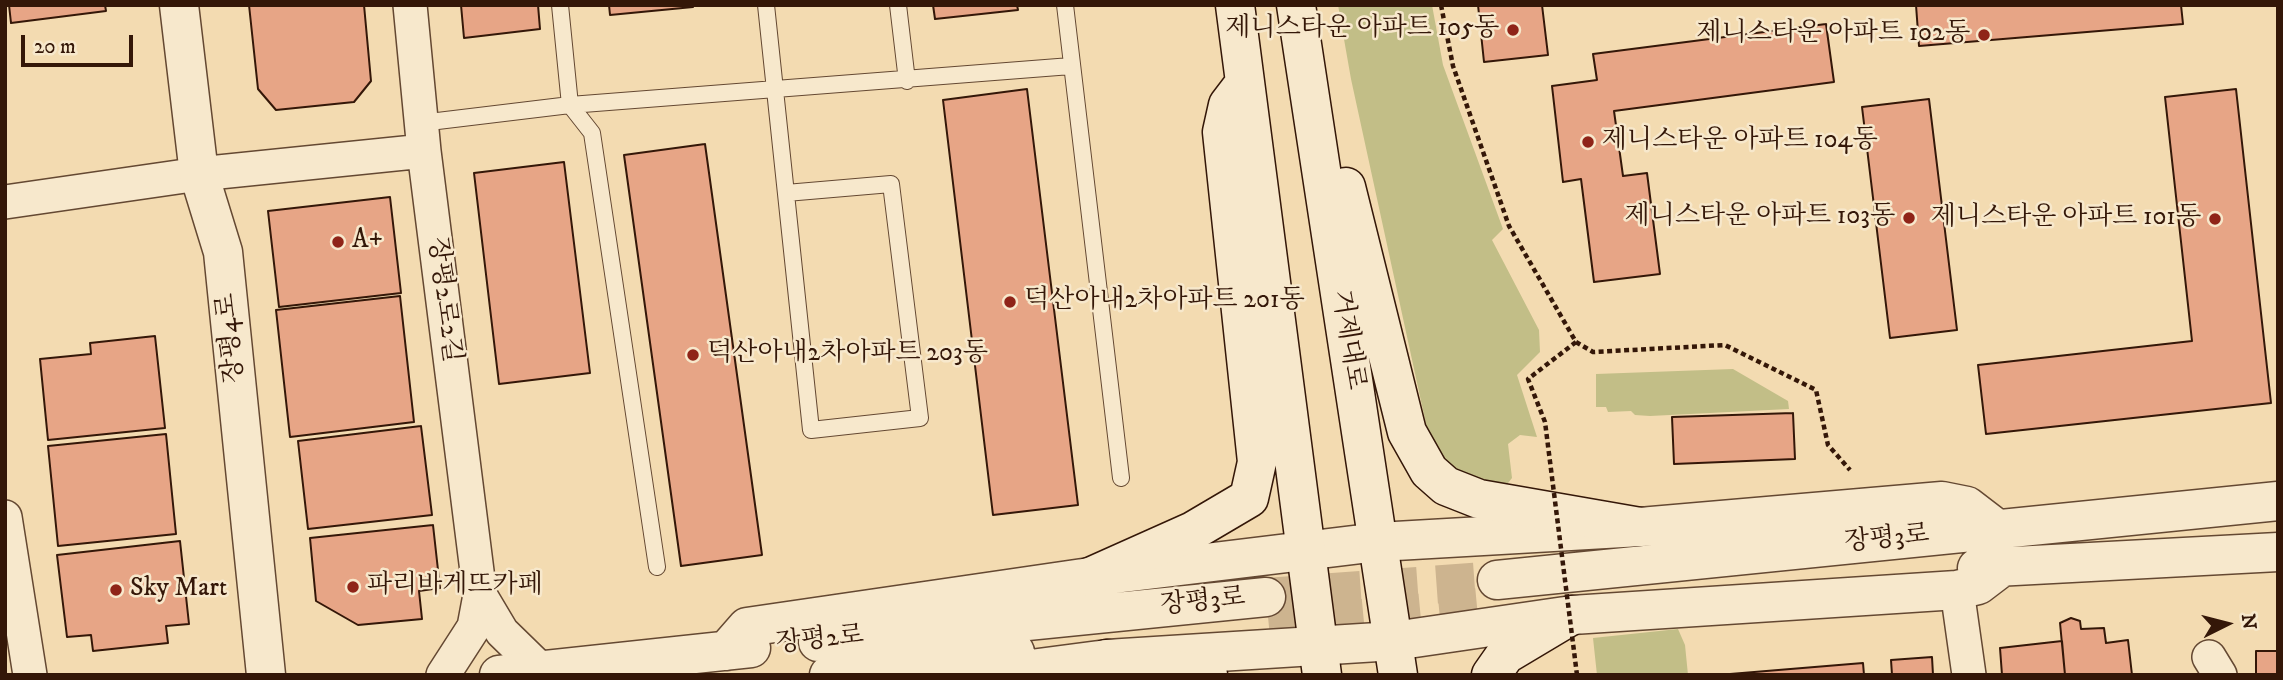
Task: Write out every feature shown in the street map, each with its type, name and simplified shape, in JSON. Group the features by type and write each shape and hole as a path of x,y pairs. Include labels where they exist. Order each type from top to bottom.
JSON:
{"street":[{"name":"장평4로","path":"179,5 199,174 223,252 266,675"},
{"name":"장평2로2길","path":"410,5 423,137 480,594"},
{"path":"1235,5 1320,661"},
{"name":"거제대로","path":"1296,5 1396,658"},
{"path":"1306,77 1317,87 1325,103 1407,432 1429,471 1446,486 1479,499 1640,527"},
{"path":"1090,577 1193,531 1249,498 1257,462 1222,132 1228,105 1244,85"},
{"path":"5,202 199,174 423,137"},
{"path":"726,651 747,627 1090,577 1378,541 1640,527 1942,501 1967,506 1997,529"},
{"name":"장평3로","path":"2278,502 1997,529 1499,592 2278,552"},
{"path":"5,517 30,675"},
{"path":"985,675 1107,659 1320,661 1396,658 1572,615 1957,590 1978,585 2003,566"},
{"path":"1957,590 1969,675"},
{"path":"480,594 502,632 541,670"},
{"path":"443,675 474,627 480,594"},
{"name":"장평3로","path":"1144,622 1268,612"},
{"path":"1491,675 1505,655 1572,615"},
{"name":"장평2로","path":"499,675 726,651 1144,622"},
{"name":"장평2로","path":"829,675 1144,622"},
{"path":"1107,659 1208,675"}],"lane":[{"path":"560,5 570,105 592,133 657,567"},
{"path":"766,5 811,430 920,418 891,184 786,192"},
{"path":"898,5 907,80"},
{"path":"1066,5 1121,478"},
{"path":"423,137 570,105 1071,66"}],"path":[{"path":"1441,5 1453,66 1509,226 1576,342 1593,352 1725,345 1816,390 1828,444 1857,479"},
{"path":"1576,342 1528,379 1545,422 1577,675"}],"shaded area":[{"path":"1338,5 1432,5 1443,65 1503,229 1492,240 1539,330 1540,352 1517,375 1537,437 1520,435 1508,444 1512,478 1504,488 1445,465 1431,447 1351,79"},
{"path":"1733,369 1788,401 1789,409 1650,416 1635,415 1631,411 1608,412 1606,407 1596,407 1596,374"},
{"path":"1678,629 1685,645 1688,675 1597,675 1593,638"}],"building":[{"path":"9,5 105,5 106,11 11,23"},
{"path":"249,5 364,5 371,81 354,102 276,110 258,89"},
{"path":"461,5 538,5 540,29 464,38"},
{"path":"609,5 693,5 693,7 610,15"},
{"path":"933,5 1017,5 1018,10 935,19"},
{"name":"제니스타운 아파트 105동","path":"1478,5 1542,5 1548,55 1484,62"},
{"name":"제니스타운 아파트 102동","path":"1916,5 2181,5 2183,24 1919,46"},
{"name":"제니스타운 아파트 104동","path":"1826,24 1834,82 1614,111 1623,176 1647,173 1660,274 1594,282 1581,179 1563,182 1552,86 1597,80 1593,54"},
{"name":"덕산아내2차아파트 201동","path":"1027,89 1078,505 993,515 943,100"},
{"name":"제니스타운 아파트 101동","path":"2236,89 2271,403 1986,434 1978,365 2192,341 2165,97"},
{"name":"제니스타운 아파트 103동","path":"1929,99 1957,330 1890,338 1862,107"},
{"name":"덕산아내2차아파트 203동","path":"705,144 762,555 681,566 624,155"},
{"path":"564,162 590,373 499,384 474,173"},
{"path":"390,197 401,293 279,307 268,211"},
{"path":"400,296 414,422 290,437 276,310"},
{"path":"155,336 165,428 48,440 40,359 91,354 90,343"},
{"path":"1793,413 1795,459 1674,464 1672,417"},
{"path":"421,426 432,515 308,529 298,441"},
{"path":"166,434 176,534 58,546 48,446"},
{"path":"433,525 440,588 419,591 422,619 358,625 316,601 310,538"},
{"path":"180,541 189,624 166,626 168,643 93,651 91,635 67,637 57,555"},
{"path":"2071,618 2080,621 2081,629 2104,628 2106,643 2128,640 2132,675 2065,675 2060,623"},
{"path":"2062,641 2065,675 2002,675 2000,648"},
{"path":"2256,651 2278,651 2278,675 2256,675"},
{"path":"1932,657 1933,675 1892,675 1891,660"},
{"path":"1863,663 1864,675 1730,675 1730,674"}],"tunnel":[{"path":"1266,597 1497,580"},
{"path":"1269,627 1490,606"}],"place":[{"name":"제니스타운 아파트 105동","path":"1513,30"},
{"name":"제니스타운 아파트 102동","path":"1984,35"},
{"name":"제니스타운 아파트 104동","path":"1588,142"},
{"name":"제니스타운 아파트 103동","path":"1909,218"},
{"name":"제니스타운 아파트 101동","path":"2215,219"},
{"name":"A+","path":"338,242"},
{"name":"덕산아내2차아파트 201동","path":"1010,302"},
{"name":"덕산아내2차아파트 203동","path":"693,355"},
{"name":"파리바게뜨카페","path":"353,587"},
{"name":"Sky Mart","path":"116,590"}]}
